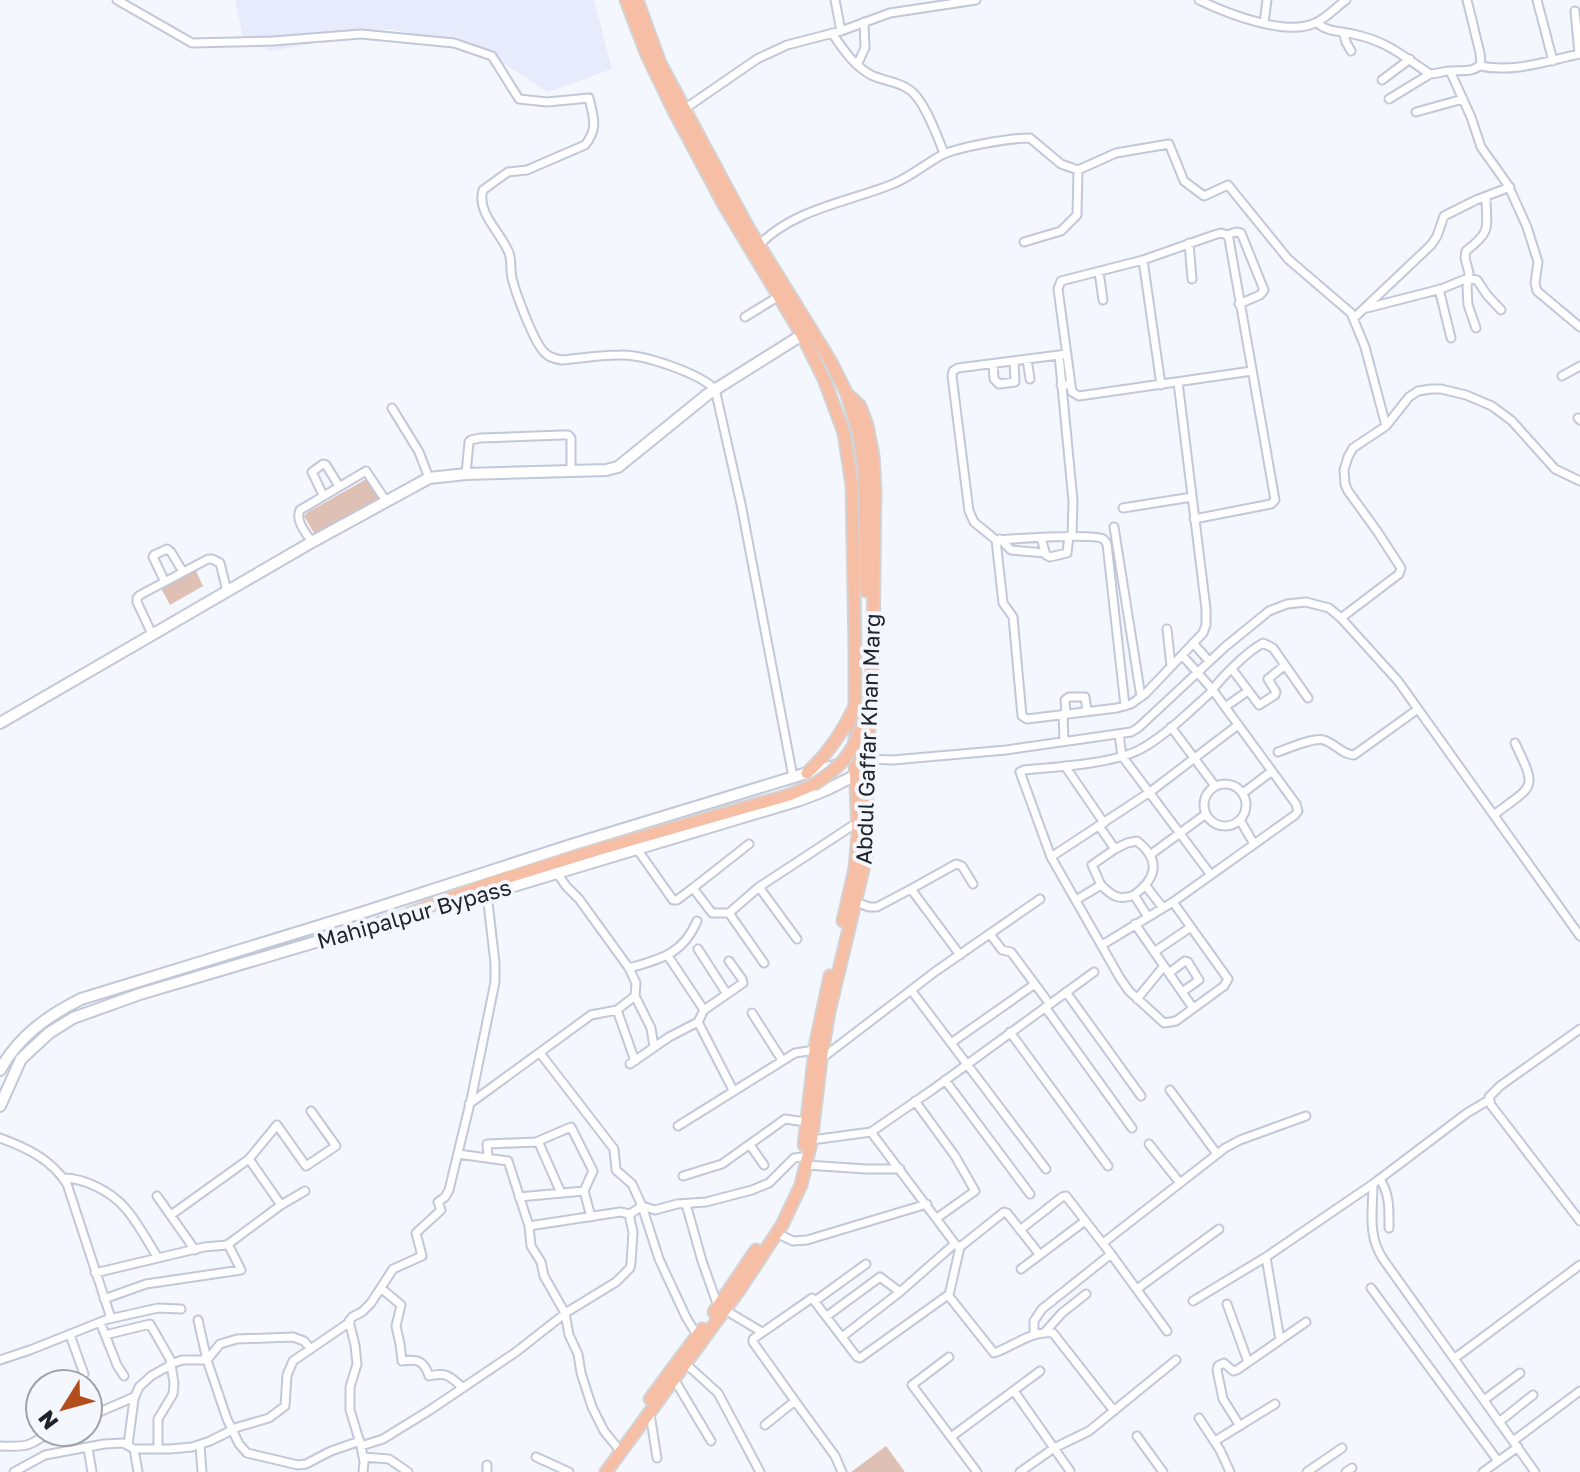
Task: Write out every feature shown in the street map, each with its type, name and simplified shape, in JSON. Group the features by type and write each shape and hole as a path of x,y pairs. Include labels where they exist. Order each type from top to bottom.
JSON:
{"main road":[{"name":"Abdul Gaffar Khan Marg","path":"606,1472 686,1364 722,1308 785,1206 812,1140 824,998 855,868 873,648 875,478 867,425 860,406 847,394 831,362 647,55 626,0"},
{"name":"Abdul Gaffar Khan Marg","path":"600,1472 697,1335 722,1308 776,1233 796,1198 818,1054 866,857 851,470 839,417 802,335 724,205 680,112 637,0"},
{"path":"408,914 493,882 789,795 833,772 849,755 860,735 861,707 868,673 864,468 859,433 847,394"},
{"path":"807,773 822,759 861,707"}],"street":[{"path":"117,0 192,43 361,34 454,43 492,56 519,99 547,102 589,98 595,126 585,145 527,170 508,172 483,190 484,212 509,254 514,284 537,342 546,354 562,360 630,355 691,374 715,389 741,504 793,777"},
{"path":"835,0 841,31"},
{"path":"905,0 905,10"},
{"path":"680,112 769,52 797,41 841,31 905,10 976,0"},
{"path":"1199,0 1236,16 1300,27 1317,23 1346,0"},
{"path":"1264,23 1267,0"},
{"path":"1467,0 1480,53 1480,66"},
{"path":"1537,0 1553,61"},
{"path":"1389,99 1430,74 1459,72 1480,66 1507,69 1579,54 1575,11"},
{"path":"857,65 865,48 864,22"},
{"path":"1317,23 1326,29 1374,39 1430,74"},
{"path":"1343,32 1351,51"},
{"path":"832,33 857,65 875,77 899,83 915,94 944,153"},
{"path":"1382,80 1410,59"},
{"path":"1450,71 1481,147 1510,187 1527,227 1536,253 1537,291 1580,327"},
{"path":"1416,112 1463,99"},
{"path":"759,245 790,222 896,183 944,153 1030,138 1061,164 1078,170 1116,153 1169,144 1184,181 1204,196 1228,185 1288,259 1345,306 1354,318 1365,347 1386,426"},
{"path":"1024,242 1061,231 1077,215 1078,170"},
{"path":"1354,318 1431,245 1444,216 1510,187"},
{"path":"1476,328 1468,305 1465,255 1485,233 1486,197"},
{"path":"1063,354 958,368 952,376 969,511 974,522 1006,548 1045,553 1050,557 1068,552 1073,501 1061,385 1063,354 1059,283 1143,260 1221,233 1236,232 1241,233 1264,290 1260,295 1239,304"},
{"path":"1194,519 1274,502 1227,235"},
{"path":"1189,243 1192,279"},
{"path":"1143,260 1161,385"},
{"path":"1099,272 1103,300"},
{"path":"1365,308 1473,278 1501,310"},
{"path":"1439,289 1451,338"},
{"path":"745,317 779,296"},
{"path":"0,723 312,542 429,478 606,470 624,463 715,389 802,335"},
{"path":"1063,354 1072,392 1079,396 1252,371"},
{"path":"1027,359 1030,379"},
{"path":"993,364 994,379 999,384 1015,382 1014,361"},
{"path":"1562,376 1580,366"},
{"path":"998,540 1003,603 1013,617 1022,716 1027,719 1125,706 1141,697 1203,633 1207,618 1178,382"},
{"path":"1061,385 1071,385"},
{"path":"1341,618 1401,571 1400,565 1345,484 1344,470 1350,451 1386,426 1409,397 1418,391 1441,389 1492,406 1525,435 1555,469 1580,481"},
{"path":"392,408 419,452 429,478"},
{"path":"466,474 471,440 562,435 571,438 571,470"},
{"path":"323,495 312,472 323,464 339,486"},
{"path":"312,542 298,519 300,510 366,471 386,501"},
{"path":"1123,508 1192,497"},
{"path":"1105,541 1113,534 1114,522 1141,697"},
{"path":"998,540 1070,536 1105,541"},
{"path":"1041,538 1045,553"},
{"path":"1105,541 1125,706"},
{"path":"165,582 153,557 164,549 171,552 183,572"},
{"path":"152,634 137,598 208,559 220,563 227,591"},
{"path":"861,766 1131,732 1254,622 1278,607 1306,602 1317,604 1329,608 1341,618 1391,673 1580,936"},
{"path":"1167,629 1171,666"},
{"path":"1193,643 1209,661"},
{"path":"1173,902 1228,979 1224,986 1176,1021 1164,1023 1137,999 1120,978 1051,857 1020,775 1024,770 1122,756 1146,746 1263,643 1270,645 1308,698"},
{"path":"1102,945 1173,902 1298,811 1212,689 1182,655"},
{"path":"1232,669 1261,705 1275,694 1269,678 1285,665"},
{"path":"1225,707 1248,691"},
{"path":"1064,741 1065,700 1085,697 1087,711"},
{"path":"1278,752 1318,739 1354,755 1418,709"},
{"path":"1051,857 1150,792 1238,725"},
{"path":"1171,727 1215,786"},
{"path":"1119,734 1122,756 1211,875"},
{"path":"1494,815 1526,790 1530,782 1528,770 1515,743"},
{"name":"Mahipalpur Bypass","path":"0,1070 12,1050 30,1031 62,1008 81,999 793,777 861,766"},
{"name":"Mahipalpur Bypass","path":"0,1106 21,1059 49,1033 73,1018 140,994 800,800 826,790 861,766"},
{"path":"1065,766 1115,849"},
{"path":"1243,793 1272,771"},
{"path":"1233,785 1243,793 1246,805 1243,816 1234,824 1220,825 1206,814 1206,797 1215,786 1233,785"},
{"path":"1150,855 1206,814"},
{"path":"1240,820 1254,844"},
{"path":"693,888 712,913 729,913 759,887 858,822"},
{"path":"1137,841 1150,855 1154,868 1146,886 1134,895 1120,899 1101,885 1092,865 1115,849 1137,841"},
{"path":"637,849 673,900 677,900 749,844"},
{"path":"856,902 877,907 956,864 962,866 973,884"},
{"path":"557,873 629,968 636,983 635,996 651,1028 654,1047"},
{"path":"1076,900 1101,885"},
{"path":"1146,886 1163,908"},
{"path":"759,887 797,939"},
{"path":"911,889 960,955"},
{"path":"104,1445 184,1448 200,1445 231,1429 269,1418 284,1408 291,1364 369,1306 393,1269 422,1256 416,1233 441,1210 438,1202 449,1190 495,982 487,894"},
{"path":"1134,895 1148,917"},
{"path":"678,1126 782,1060 803,1050 818,1054 1040,899"},
{"path":"729,913 764,963"},
{"path":"629,968 668,956 688,938 697,921"},
{"path":"1135,924 1193,1008"},
{"path":"1154,952 1191,927"},
{"path":"990,934 1002,950 1011,952 1035,984 1132,1128"},
{"path":"698,949 727,994"},
{"path":"668,956 704,1010"},
{"path":"617,1010 633,1062 698,1022 704,1010 743,982 729,961"},
{"path":"1137,999 1166,969 1185,961 1199,980 1182,992"},
{"path":"812,1140 871,1132 1046,1003 1094,972"},
{"path":"951,1043 1035,984"},
{"path":"911,990 1046,1169"},
{"path":"1066,992 1141,1096"},
{"path":"469,1104 591,1015 617,1010 635,996"},
{"path":"752,1013 782,1060"},
{"path":"698,1022 733,1090"},
{"path":"1193,1301 1266,1257 1377,1181 1580,1029"},
{"path":"1010,1032 1108,1166"},
{"path":"540,1053 614,1149 616,1170 632,1184 659,1259 697,1335"},
{"path":"945,1080 1030,1194"},
{"path":"1170,1090 1217,1154"},
{"path":"1489,1100 1580,1221"},
{"path":"915,1101 955,1156 975,1191 937,1218"},
{"path":"171,1215 249,1159 277,1125 306,1166 336,1146 311,1111"},
{"path":"1103,1243 1217,1154 1240,1140 1306,1116"},
{"path":"683,1176 718,1166 785,1119 806,1122"},
{"path":"488,1158 487,1144 538,1141 571,1127 593,1171 584,1191 591,1217"},
{"path":"871,1132 956,1245 949,1295 994,1353 1034,1335 1045,1332 1056,1335 1114,1411"},
{"path":"0,1138 54,1166 67,1184 110,1315 104,1321 105,1335 124,1376"},
{"path":"538,1141 561,1193"},
{"path":"1149,1144 1180,1183"},
{"path":"750,1145 764,1165"},
{"path":"458,1154 508,1161 529,1226 531,1246 565,1313 592,1407 604,1431 617,1447"},
{"path":"642,1206 655,1210 712,1201 764,1186 798,1156 804,1161 866,1169 900,1169"},
{"path":"249,1159 281,1205"},
{"path":"63,1178 75,1178 104,1191 124,1207 158,1258"},
{"path":"1377,1181 1386,1188 1389,1228"},
{"path":"1377,1181 1372,1236 1376,1249 1535,1472"},
{"path":"95,1273 228,1244 305,1191"},
{"path":"519,1197 584,1191"},
{"path":"1020,1230 1064,1195 1167,1331"},
{"path":"157,1196 195,1250"},
{"path":"686,1204 702,1261 722,1308 762,1332"},
{"path":"776,1233 793,1241 807,1240 927,1204"},
{"path":"529,1226 620,1212 630,1214 642,1206"},
{"path":"842,1337 1004,1212 1040,1255"},
{"path":"198,1320 207,1360 239,1444 247,1453 304,1468 331,1451 383,1439 516,1352 565,1313 611,1286 630,1268 633,1232 630,1214"},
{"path":"1021,1269 1085,1221"},
{"path":"1137,1289 1219,1229"},
{"path":"104,1299 146,1284 241,1270 228,1244"},
{"path":"1034,1335 1034,1321 1042,1309 1111,1254"},
{"path":"1266,1257 1280,1340"},
{"path":"815,1301 866,1264"},
{"path":"1455,1358 1580,1265"},
{"path":"827,1316 880,1277 900,1292"},
{"path":"1371,1288 1498,1461"},
{"path":"382,1289 401,1305 396,1326 402,1361 416,1359 429,1376 449,1375 463,1388"},
{"path":"1045,1332 1086,1294"},
{"path":"842,1472 835,1456 753,1339 813,1298 860,1358 949,1295"},
{"path":"1227,1304 1248,1362"},
{"path":"0,1360 104,1321 158,1308 181,1309"},
{"path":"350,1322 357,1364 350,1387 350,1410 363,1457 363,1472"},
{"path":"1240,1426 1223,1399 1217,1368 1224,1363 1235,1371 1306,1322"},
{"path":"105,1335 150,1324 166,1352 174,1383 173,1394 158,1419 158,1449"},
{"path":"70,1335 82,1368"},
{"path":"207,1360 220,1344 237,1339 293,1337 304,1341 310,1348"},
{"path":"949,1357 912,1385 977,1472"},
{"path":"138,1472 131,1447 134,1397 139,1387 171,1364 182,1360 207,1360"},
{"path":"1020,1472 1054,1448 1089,1431 1176,1360"},
{"path":"686,1364 718,1393 760,1472"},
{"path":"951,1437 1040,1371"},
{"path":"1484,1400 1520,1373"},
{"path":"674,1379 711,1441"},
{"path":"1014,1391 1070,1471"},
{"path":"1483,1472 1580,1391"},
{"path":"1499,1422 1533,1395"},
{"path":"104,1410 134,1397"},
{"path":"765,1425 795,1401"},
{"path":"1215,1441 1275,1404"},
{"path":"649,1412 657,1458"},
{"path":"1199,1418 1215,1441 1230,1472"},
{"path":"1137,1436 1159,1470"},
{"path":"200,1445 202,1472"},
{"path":"0,1446 24,1446"},
{"path":"19,1448 23,1466"},
{"path":"39,1448 41,1456"},
{"path":"14,1472 41,1456 88,1448 92,1472"},
{"path":"1307,1472 1342,1448"},
{"path":"363,1457 389,1459 408,1472"},
{"path":"536,1457 569,1472"}],"shaded area":[{"path":"235,0 594,0 612,69 548,92 479,48 390,29 271,51 244,41"},
{"path":"370,477 383,493 379,500 318,535 314,533 304,516 308,512"},
{"path":"195,569 203,586 170,605 161,588"},
{"path":"886,1446 905,1472 851,1472"}]}
